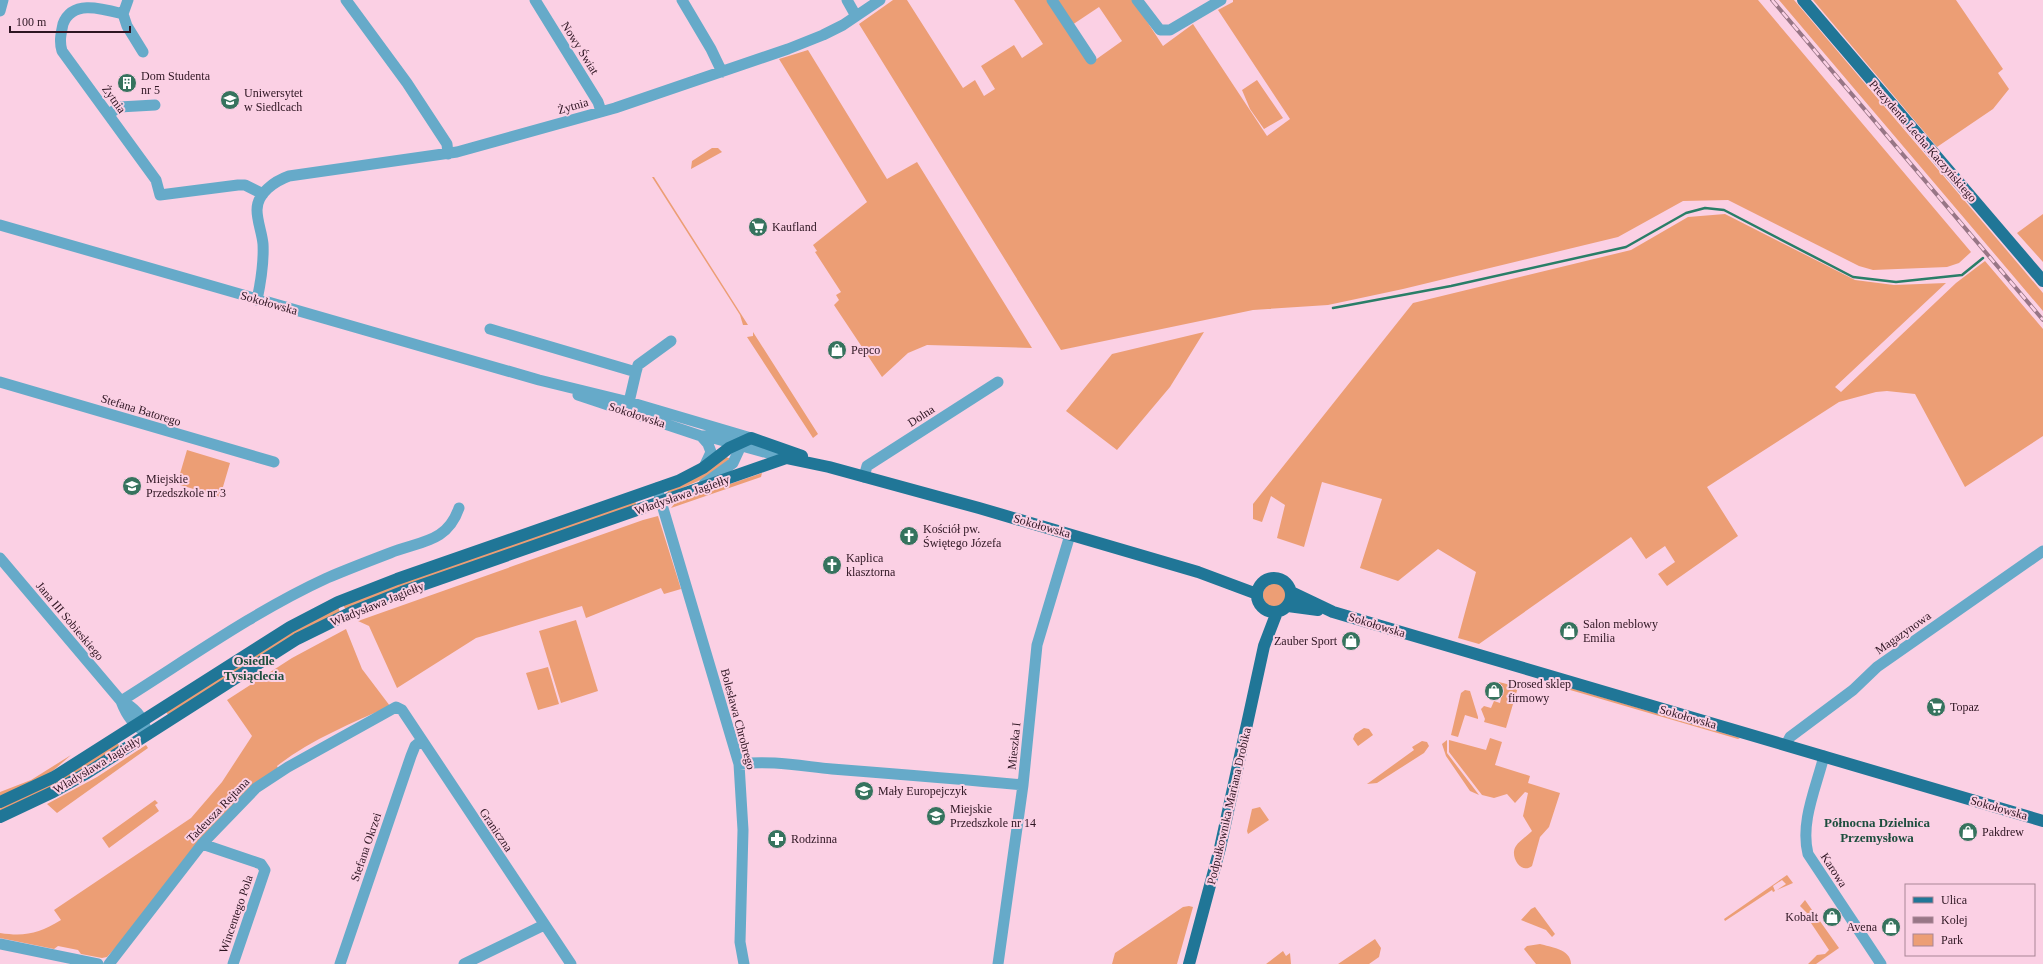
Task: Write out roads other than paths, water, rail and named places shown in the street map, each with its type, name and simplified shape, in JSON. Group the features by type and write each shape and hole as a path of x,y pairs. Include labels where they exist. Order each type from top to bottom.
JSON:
{"main road":[{"name":"Prezydenta Lecha Kaczyńskiego","path":"1803,0 2043,281"},
{"name":"Sokołowska","path":"751,438 797,453 821,465"},
{"name":"Władysława Jagiełły","path":"0,802 54,776 290,627 338,602 390,581 691,475 703,468 729,448 751,438"},
{"name":"Sokołowska","path":"786,458 821,465 1259,589"},
{"name":"Władysława Jagiełły","path":"0,817 69,783 297,639 354,611 402,592 786,458"},
{"path":"1270,578 1278,578 1288,584 1291,592 1288,606 1277,612 1264,609 1260,604 1259,589 1270,578"},
{"name":"Sokołowska","path":"1291,592 1333,612"},
{"name":"Sokołowska","path":"1288,606 1333,612 2043,820"},
{"name":"Podpułkownika Mariana Drobika","path":"1264,609 1264,646"},
{"name":"Podpułkownika Mariana Drobika","path":"1189,964 1220,848 1264,646 1277,612"}],"street":[{"path":"0,11 3,0"},
{"path":"128,0 123,14 127,26 143,52"},
{"path":"346,0 411,90 447,144 448,154"},
{"name":"Nowy Świat","path":"535,0 598,102 601,112"},
{"path":"682,0 711,49 722,72"},
{"path":"847,0 856,16"},
{"name":"Żytnia","path":"123,14 79,4 71,9 66,15 60,36 60,42 62,51 156,180 160,195 238,185 245,185 263,194 276,181 289,176 448,154 601,112 722,72 823,35 880,0"},
{"path":"1052,0 1091,59"},
{"path":"1138,0 1160,30 1165,31 1170,30 1221,0"},
{"path":"109,114 119,107 155,105"},
{"path":"257,300 262,275 263,244 257,209 263,194"},
{"name":"Sokołowska","path":"0,225 538,380 629,402 751,438"},
{"path":"490,329 636,372"},
{"path":"629,402 638,365 671,341"},
{"name":"Sokołowska","path":"538,380 585,398 701,436 738,444 786,458"},
{"name":"Stefana Batorego","path":"0,382 274,462"},
{"name":"Dolna","path":"864,477 867,466 998,382"},
{"path":"692,492 733,463 738,456 738,444 730,432"},
{"name":"Władysława Jagiełły","path":"701,436 708,444 711,452 703,468"},
{"name":"Bolesława Chrobrego","path":"657,488 739,764 742,830 740,942 744,964"},
{"path":"121,701 243,624 327,578 394,551 442,535 452,524 459,508"},
{"name":"Mieszka I","path":"998,964 1023,785 1037,644 1070,535"},
{"name":"Magazynowa","path":"1786,745 1790,737 1853,690 1877,667 2043,551"},
{"name":"Jana III Sobieskiego","path":"0,558 121,701 133,706 139,723 148,734"},
{"name":"Tadeusza Rejtana","path":"109,964 202,844 256,788 288,767 391,709 396,707 402,710"},
{"name":"Graniczna","path":"402,710 421,741 571,964"},
{"name":"Stefana Okrzei","path":"340,964 410,756 415,746 421,741"},
{"name":"Karowa","path":"1824,756 1805,824 1805,841 1808,854 1882,964"},
{"path":"739,764 768,762 802,767 846,769 1023,785"},
{"name":"Wincentego Pola","path":"202,844 261,864 265,870 233,964"},
{"path":"464,964 544,925"},
{"path":"0,944 98,964"}],"waterway":[{"path":"1333,308 1451,286 1626,247 1686,213 1705,208 1724,210 1853,277 1896,282 1962,275 1983,258"}],"railway":[{"path":"1772,0 2043,320"}],"place":[{"name":"Dom Studenta nr 5","path":"127,83"},
{"name":"Uniwersytet w Siedlcach","path":"230,100"},
{"name":"Kaufland","path":"758,227"},
{"name":"Pepco","path":"837,350"},
{"name":"Miejskie Przedszkole nr 3","path":"132,486"},
{"name":"Kościół pw. Świętego Józefa","path":"909,536"},
{"name":"Kaplica klasztorna","path":"832,565"},
{"name":"Salon meblowy Emilia","path":"1569,631"},
{"name":"Zauber Sport","path":"1351,641"},
{"name":"Drosed sklep firmowy","path":"1494,691"},
{"name":"Topaz","path":"1936,707"},
{"name":"Mały Europejczyk","path":"864,791"},
{"name":"Miejskie Przedszkole nr 14","path":"936,816"},
{"name":"Pakdrew","path":"1968,832"},
{"name":"Rodzinna","path":"777,839"},
{"name":"Kobalt","path":"1832,917"},
{"name":"Avena","path":"1891,927"}],"district":[{"name":"Osiedle Tysiąclecia","path":"254,668"},
{"name":"Północna Dzielnica Przemysłowa","path":"1877,830"}]}
